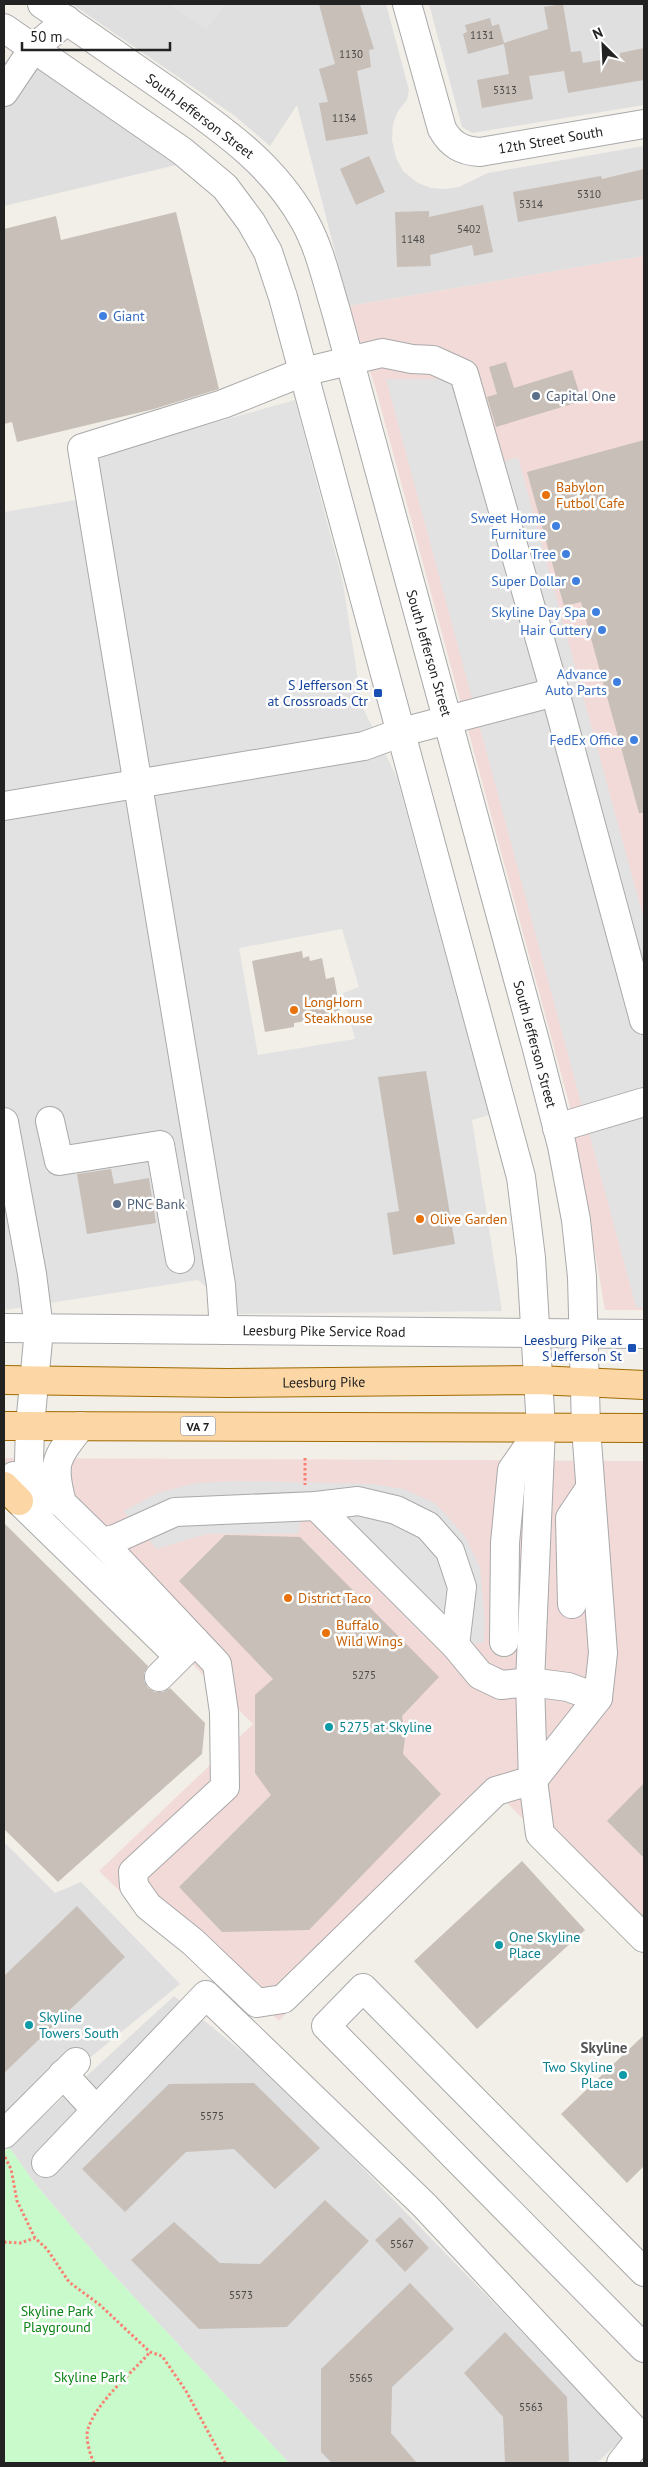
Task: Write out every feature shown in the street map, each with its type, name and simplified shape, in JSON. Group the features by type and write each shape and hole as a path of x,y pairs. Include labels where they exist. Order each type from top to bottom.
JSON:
{"main road":[{"name":"Leesburg Pike","path":"4,1380 227,1383 537,1380 644,1384"},
{"name":"VA 7","path":"17,1426 644,1428"}],"street":[{"name":"South Jefferson Street","path":"42,4 211,120 246,148 268,169 290,197 306,223 334,302 557,1128 576,1220 582,1276 586,1428 602,1654 598,1698"},
{"name":"12th Street South","path":"407,4 442,129 448,139 457,147 468,151 480,152 644,124"},
{"path":"4,92 33,49 67,20"},
{"path":"4,28 182,151 225,187 251,222 268,252 402,732 521,1177 531,1258 541,1428 530,1682 533,1780 540,1834 644,1938"},
{"path":"224,1330 221,1285 82,448 223,404 303,372 382,352 412,359 433,360 464,374 555,692 644,1020"},
{"path":"4,806 364,746 402,732 555,692"},
{"path":"557,1128 644,1102"},
{"path":"50,1121 58,1161 160,1145 180,1259"},
{"path":"4,1122 32,1274 39,1328 34,1381 17,1426 12,1493 168,1646"},
{"name":"Leesburg Pike Service Road","path":"4,1328 644,1334"},
{"path":"17,1426 33,1478 41,1492 62,1503 102,1542 217,1664 224,1712 225,1787 133,1872 134,1886 148,1906 194,1942 257,2003 283,1999 496,1791 533,1780 598,1698 568,1687 530,1682 501,1685 480,1675 455,1645 316,1506"},
{"path":"62,1503 55,1474 57,1461 61,1451 81,1426"},
{"path":"504,1642 505,1543 512,1470 541,1428"},
{"path":"538,1493 551,1519 563,1605 570,1518 590,1488"},
{"path":"102,1542 115,1539 175,1512 316,1506 358,1501 396,1510 428,1526 450,1551 462,1588 455,1645"},
{"path":"158,1677 195,1641"},
{"path":"644,2272 363,1988 326,2026 644,2348"},
{"path":"46,2163 206,1995 424,2205 642,2436 621,2463"},
{"path":"4,2134 69,2068 96,2110"}],"path":[{"path":"305,1458 305,1480"},
{"path":"4,2154 11,2169 18,2201 35,2238 47,2248 69,2282 100,2305 150,2352 162,2356 181,2384 225,2463"},
{"path":"4,2242 20,2244 35,2238"},
{"path":"94,2463 91,2457 88,2430 101,2405 150,2352"}],"shaded area":[{"path":"72,4 386,4 409,90 407,100 398,111 393,124 392,140 396,158 403,171 418,183 431,188 445,189 459,187 488,173 644,146 644,256 349,306 297,105 270,146 235,116"},
{"path":"169,4 225,4 206,30"},
{"path":"429,4 644,4 644,105 472,133 462,127"},
{"path":"4,62 34,67 176,165 4,206"},
{"path":"644,256 644,1310 605,1310 569,1103 376,390 349,306"},
{"path":"386,379 452,379 477,470 518,457 644,920 644,1308 636,1307"},
{"path":"295,400 343,583 362,706 397,778 489,1115 472,1120 502,1311 238,1314 198,1280 4,1310 4,512 76,500 93,457","holes":["342,929 359,987 343,993 355,1039 258,1055 239,948"]},
{"path":"4,1458 644,1461 644,1940 492,1788 279,2021 211,1953 197,1966 99,1871 253,1724 4,1478"},
{"path":"238,1481 372,1484 403,1489 435,1503 465,1536 480,1568 485,1623 484,1642 470,1645 441,1635 423,1635 327,1538 324,1518 302,1517 298,1534 207,1534 156,1549 147,1537 142,1539 124,1511 158,1493 196,1483"},
{"path":"4,1842 55,1893 81,1882 180,1984 4,2128"},
{"path":"174,1996 277,2080 624,2437 597,2463 289,2463 108,2269 36,2185 9,2147"}],"green space":[{"name":"Skyline Park","path":"9,2147 36,2185 108,2269 289,2463 4,2463 4,2153"}],"building":[{"path":"319,4 360,4 374,49 369,50 371,67 357,71 368,134 326,141 319,103 328,102 319,69 335,64"},
{"path":"563,4 571,52 581,51 583,63 620,57 620,53 644,48 644,80 568,93 564,71 529,76 533,99 482,108 477,80 509,74 504,44 468,54 463,34 467,32 465,25 490,18 492,26 499,24 504,43 548,29 544,7"},
{"path":"369,156 385,192 356,205 340,169"},
{"path":"644,169 644,199 518,222 513,192 601,176 602,179"},
{"path":"483,205 493,252 474,256 472,245 430,255 431,266 397,267 395,212 429,211 429,217"},
{"name":"Giant","path":"176,212 219,389 154,409 17,442 12,422 4,424 4,229 56,216 61,240"},
{"name":"Capital One","path":"506,362 514,388 572,370 582,401 496,427 487,397 497,394 489,367"},
{"path":"644,440 644,813 639,813 581,602 564,606 527,472"},
{"path":"302,951 303,958 309,956 310,961 322,958 326,979 334,977 341,1015 294,1023 294,1027 265,1032 252,961"},
{"path":"426,1071 455,1244 393,1255 387,1213 399,1211 378,1077"},
{"name":"PNC Bank","path":"111,1169 114,1184 149,1178 156,1223 87,1234 77,1174"},
{"path":"4,1523 148,1666 144,1673 144,1681 148,1688 155,1692 163,1692 170,1688 205,1723 202,1754 58,1882 4,1829"},
{"name":"5275 at Skyline","path":"225,1535 300,1537 439,1677 402,1716 405,1738 403,1754 441,1794 309,1930 222,1932 179,1887 271,1795 255,1773 255,1695 273,1679 179,1581"},
{"path":"644,1783 644,1858 607,1821"},
{"name":"One Skyline Place","path":"522,1861 585,1930 477,2029 414,1961"},
{"name":"Skyline Towers South","path":"77,1906 125,1957 4,2073 4,1976"},
{"name":"Two Skyline Place","path":"644,2035 644,2166 627,2183 561,2114"},
{"path":"254,2083 320,2148 275,2189 234,2149 186,2152 125,2212 82,2169 169,2084"},
{"path":"325,2200 369,2241 287,2327 199,2329 131,2260 174,2222 220,2263 260,2264"},
{"path":"400,2217 429,2248 405,2272 375,2240"},
{"path":"410,2283 454,2329 392,2387 391,2433 417,2463 332,2463 321,2452 321,2369"},
{"path":"505,2332 567,2397 569,2463 505,2463 503,2417 464,2373"}],"place":[{"name":"Giant","path":"103,316"},
{"name":"Capital One","path":"536,396"},
{"name":"Babylon Futbol Cafe","path":"546,495"},
{"name":"Sweet Home Furniture","path":"556,526"},
{"name":"Dollar Tree","path":"566,554"},
{"name":"Super Dollar","path":"576,581"},
{"name":"Skyline Day Spa","path":"596,612"},
{"name":"Hair Cuttery","path":"602,630"},
{"name":"Advance Auto Parts","path":"617,682"},
{"name":"S Jefferson St at Crossroads Ctr","path":"378,693"},
{"name":"FedEx Office","path":"634,740"},
{"name":"LongHorn Steakhouse","path":"294,1010"},
{"name":"PNC Bank","path":"117,1204"},
{"name":"Olive Garden","path":"420,1219"},
{"name":"Leesburg Pike at S Jefferson St","path":"632,1348"},
{"name":"District Taco","path":"288,1598"},
{"name":"Buffalo Wild Wings","path":"326,1633"},
{"name":"5275 at Skyline","path":"329,1727"},
{"name":"One Skyline Place","path":"499,1945"},
{"name":"Skyline Towers South","path":"29,2025"},
{"name":"Two Skyline Place","path":"623,2075"}],"district":[{"name":"Skyline","path":"604,2047"}],"park label":[{"name":"Skyline Park Playground","path":"57,2320"}]}
